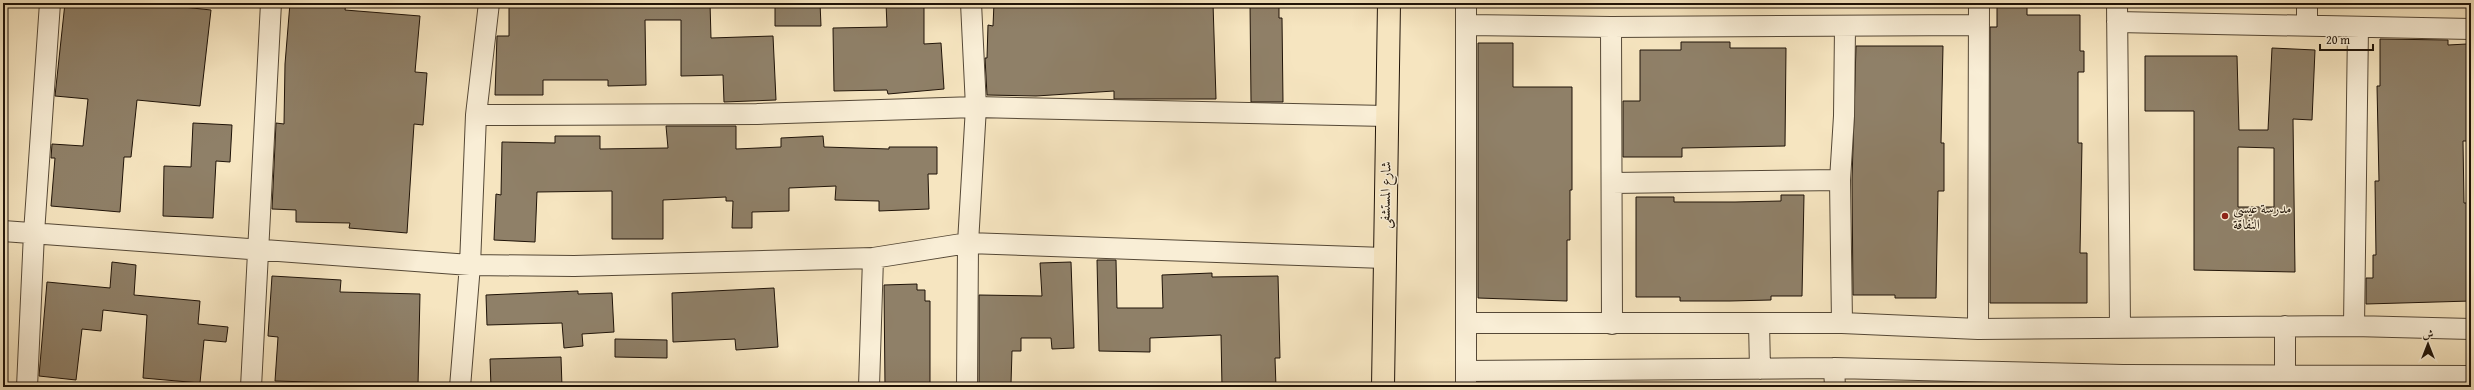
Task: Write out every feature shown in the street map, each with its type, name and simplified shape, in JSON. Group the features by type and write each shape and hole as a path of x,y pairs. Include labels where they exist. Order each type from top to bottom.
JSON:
{"highway":[{"name":"شارع المستشفى","path":"1383,387 1386,116 1389,3"}],"street":[{"path":"27,387 34,233 50,3"},
{"path":"251,387 271,3"},
{"path":"460,387 470,265 476,114 489,3"},
{"path":"967,387 968,243 976,106 971,3"},
{"path":"1466,3 1466,379 1760,369 1834,378 2123,381 2285,375 2310,381 2471,376"},
{"path":"1978,328 1979,3"},
{"path":"2307,3 2307,25"},
{"path":"2120,326 2117,12 2307,25 2471,29"},
{"path":"1466,25 1611,27 1845,27 1979,25"},
{"path":"1611,27 1612,324"},
{"path":"1842,323 1840,180 1844,116 1845,27"},
{"path":"2354,326 2358,27"},
{"path":"476,114 757,114 976,106 1386,116"},
{"path":"1612,184 1840,180"},
{"path":"3,231 257,251 470,265 574,266 873,258 968,243 1384,258"},
{"path":"869,387 873,258"},
{"path":"1466,323 1842,323 1978,328 2120,326 2354,326 2471,329"},
{"path":"1759,324 1760,369"},
{"path":"2285,326 2285,375"}],"building":[{"path":"65,3 146,3 211,10 200,106 137,100 131,157 124,157 120,212 51,206 55,158 51,158 52,144 83,146 88,99 55,96"},
{"path":"290,3 346,3 345,10 420,16 415,72 427,73 423,125 414,124 407,233 349,228 350,223 296,222 296,210 272,209 276,123 284,124 285,64"},
{"path":"509,3 710,3 711,38 773,36 776,100 724,102 723,75 681,76 681,20 645,20 646,85 608,86 608,80 543,80 543,95 495,95 497,36 509,36"},
{"path":"775,3 820,3 821,26 775,26"},
{"path":"886,3 924,3 924,44 941,43 944,89 888,94 887,90 834,91 833,28 887,27"},
{"path":"994,3 1213,3 1216,99 1114,99 1114,91 1036,96 987,95 985,58 987,58 988,25 993,26"},
{"path":"1250,3 1279,3 1279,18 1282,18 1283,102 1251,102"},
{"path":"1997,4 2027,4 2027,15 2080,15 2080,51 2084,51 2084,72 2078,72 2078,143 2082,143 2080,253 2087,253 2087,303 1990,303 1990,27 1997,27"},
{"path":"2380,39 2448,40 2448,45 2467,44 2467,86 2471,86 2471,141 2463,141 2464,203 2470,203 2471,301 2366,304 2366,278 2373,278 2373,255 2376,255 2375,181 2379,181 2377,86 2380,86"},
{"path":"1681,42 1730,42 1730,48 1786,48 1785,146 1682,148 1682,157 1623,157 1623,101 1640,101 1640,50 1681,50"},
{"path":"1478,43 1513,43 1513,87 1572,87 1572,190 1570,190 1570,240 1567,240 1567,301 1478,298"},
{"path":"1856,46 1943,46 1941,143 1944,143 1944,191 1938,191 1936,298 1895,298 1895,295 1853,295 1852,180"},
{"path":"2272,48 2315,50 2312,120 2293,119 2295,272 2194,270 2194,111 2145,111 2145,56 2237,56 2239,130 2268,130","holes":["2238,147 2274,148 2274,207 2238,207"]},
{"path":"193,123 232,125 230,162 216,161 213,218 163,216 164,166 191,167"},
{"path":"666,126 736,126 736,149 781,147 781,138 823,136 824,147 889,149 889,147 937,147 937,174 928,174 929,209 879,211 879,201 835,200 836,186 789,188 789,211 752,212 752,228 732,228 733,201 726,201 726,197 663,200 663,239 612,239 612,191 537,192 535,242 494,240 496,194 501,195 502,142 555,143 555,136 600,136 600,149 668,148"},
{"path":"1781,195 1804,195 1802,296 1771,296 1771,300 1730,301 1680,301 1680,297 1636,297 1636,197 1674,197 1674,202 1735,202 1781,201"},
{"path":"1097,260 1116,260 1117,308 1163,308 1162,275 1212,273 1212,277 1278,276 1280,358 1275,358 1276,387 1222,387 1221,335 1150,338 1150,352 1099,351"},
{"path":"112,262 136,265 134,295 200,301 198,324 228,327 226,342 204,340 200,383 143,378 147,315 103,310 101,331 82,329 76,380 39,376 47,282 110,288"},
{"path":"1071,262 1074,348 1052,349 1051,338 1021,338 1021,351 1012,351 1011,384 979,383 979,295 1042,296 1040,263"},
{"path":"272,276 341,280 340,292 420,294 418,385 275,381 278,337 268,336"},
{"path":"917,284 917,290 925,290 925,301 930,301 930,387 885,387 884,285"},
{"path":"774,288 778,347 736,350 735,339 673,342 672,293"},
{"path":"578,291 578,294 612,293 614,332 582,334 583,346 564,348 562,323 487,325 486,295"},
{"path":"615,339 667,340 667,358 615,357"},
{"path":"561,357 562,387 491,387 490,359"}],"place":[{"name":"مدرسة عيسى النفاقة","path":"2225,216"}]}
